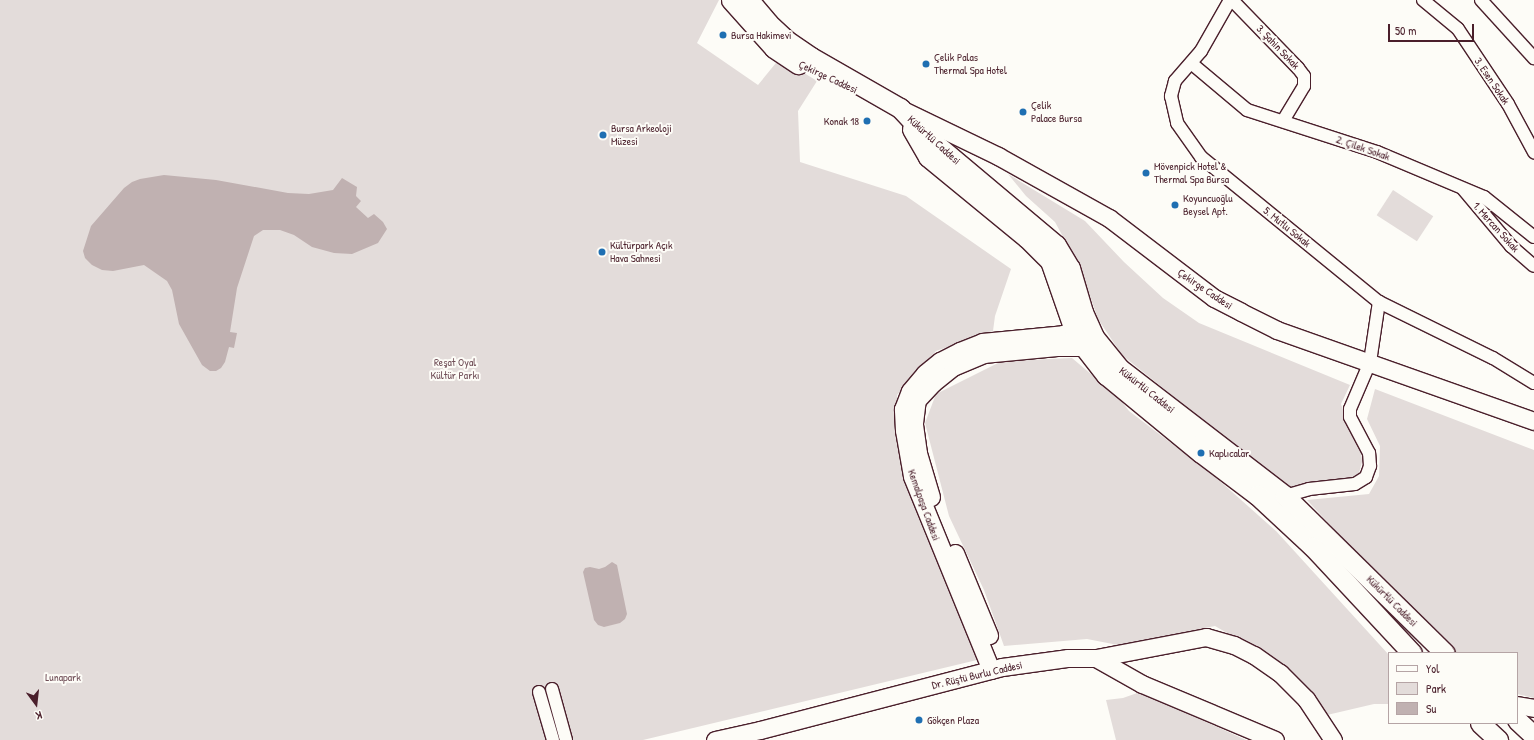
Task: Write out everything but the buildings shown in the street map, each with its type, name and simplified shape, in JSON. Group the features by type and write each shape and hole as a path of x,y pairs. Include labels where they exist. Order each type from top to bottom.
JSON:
{"main road":[{"name":"Çekirge Caddesi","path":"731,0 774,48 807,70 900,108"},
{"name":"Çekirge Caddesi","path":"749,0 768,23 786,40 811,57 900,108 998,156 1109,218 1214,298 1277,330 1367,369 1534,420"},
{"name":"Kükürtlü Caddesi","path":"900,108 925,135 1056,245 1070,268 1083,312 1094,337 1105,353 1119,368 1285,496 1444,652"},
{"name":"Kükürtlü Caddesi","path":"900,108 928,158 1027,238 1050,262 1074,330 1084,347 1106,374 1201,453 1257,495 1313,547 1411,652"},
{"path":"1074,330 1080,324 1083,312"},
{"name":"Kemalpaşa Caddesi","path":"996,668 912,476 904,430 903,408 910,391 925,373 940,361 960,351 982,342 1051,336 1074,330"},
{"name":"Kemalpaşa Caddesi","path":"996,668 924,476 914,423 917,400 933,383 953,367 983,354 1057,347 1084,347 1105,353"},
{"path":"1096,658 1206,637 1234,645 1254,655 1280,673 1306,699 1333,740"},
{"name":"Dr. Rüştü Burlu Caddesi","path":"715,740 762,735 996,668 1068,658 1096,658 1142,684 1275,740"},
{"path":"1518,705 1534,708"},
{"path":"1518,721 1534,736"},
{"path":"1481,724 1498,740"}],"street":[{"name":"5. Mutlu Sokak","path":"1231,0 1201,51 1175,81 1171,96 1177,123 1201,157 1379,302 1493,358 1534,383"},
{"name":"3. Şahin Sokak","path":"1231,0 1298,68 1304,76 1304,86 1283,121"},
{"name":"3. Esen Sokak","path":"1423,0 1458,29 1508,104 1534,152"},
{"path":"1481,0 1534,58"},
{"name":"2. Çilek Sokak","path":"1191,63 1247,110 1377,152 1484,197 1534,237"},
{"name":"1. Mercan Sokak","path":"1461,187 1511,246 1534,266"},
{"path":"1285,496 1309,489 1355,484 1366,477 1370,466 1369,453 1350,417 1350,409 1367,369 1379,302"},
{"path":"552,689 566,740"},
{"path":"539,692 553,740"}],"green space":[{"name":"Reşat Oyal Kültür Parkı","path":"0,0 719,0 697,43 758,85 780,58 817,81 798,111 800,162 906,196 1011,269 995,316 993,331 936,351 897,395 897,433 904,474 915,509 977,660 643,740 0,740"},
{"path":"1008,174 1085,221 1124,262 1163,298 1199,323 1350,385 1341,404 1348,424 1361,448 1362,462 1359,473 1348,479 1318,481 1288,489 1122,355 1098,319 1081,270 1055,222 1026,196"},
{"path":"1393,190 1433,216 1417,241 1377,215"},
{"path":"1072,358 1118,397 1129,411 1213,475 1276,531 1388,654 1388,704 1374,704 1327,715 1306,686 1260,652 1215,626 1118,645 1087,639 1004,646 984,590 949,516 925,423 936,394 1002,361"},
{"path":"1375,389 1534,450 1534,698 1518,694 1518,652 1455,652 1356,553 1307,500 1369,494 1379,476 1380,446 1367,419"},
{"path":"1140,692 1246,740 1116,740 1106,700 1123,698"}],"water":[{"path":"164,175 216,180 288,193 309,194 333,190 342,178 357,187 356,196 361,201 356,207 368,218 374,214 383,222 387,229 378,243 352,254 334,253 312,247 294,235 280,230 263,230 254,236 237,288 230,332 237,333 234,348 229,347 225,362 221,368 216,371 210,371 202,365 179,324 172,290 167,281 144,265 113,271 102,270 92,265 85,258 83,251 91,226 124,188 132,182 140,179"},
{"path":"612,562 617,565 627,614 625,619 620,623 604,627 598,625 594,620 583,572 585,568 590,567 599,569"}],"place":[{"name":"Bursa Hakimevi","path":"723,35"},
{"name":"Çelik Palas Thermal Spa Hotel","path":"926,64"},
{"name":"Çelik Palace Bursa","path":"1023,112"},
{"name":"Konak 18","path":"867,121"},
{"name":"Bursa Arkeoloji Müzesi","path":"603,135"},
{"name":"Mövenpick Hotel & Thermal Spa Bursa","path":"1146,173"},
{"name":"Koyuncuoğlu Beysel Apt.","path":"1175,205"},
{"name":"Kültürpark Açık Hava Sahnesi","path":"602,252"},
{"name":"Kaplıcalar","path":"1201,453"},
{"name":"Gökçen Plaza","path":"919,720"}],"park label":[{"name":"Lunapark","path":"63,677"}]}
